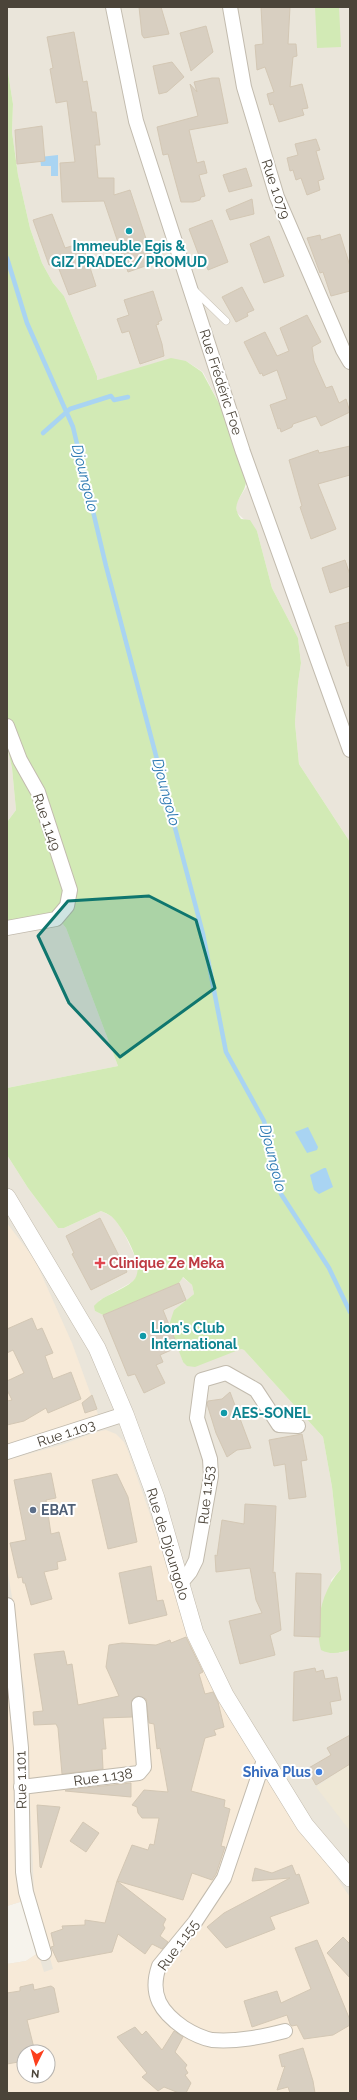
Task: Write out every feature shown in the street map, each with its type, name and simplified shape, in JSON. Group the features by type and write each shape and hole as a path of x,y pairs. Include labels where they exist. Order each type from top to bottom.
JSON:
{"street":[{"name":"Rue Frédéric Foe","path":"113,7 136,121 244,452 350,750"},
{"name":"Rue 1.079","path":"230,7 244,87 277,197 343,350 350,362"},
{"name":"Rue 1.149","path":"7,726 20,760 38,792 70,890 67,906 56,919 7,928"},
{"name":"Rue de Djoungolo","path":"7,1197 97,1348 125,1414 156,1498 195,1634 225,1695 305,1825 350,1878"},
{"name":"Rue 1.153","path":"180,1584 190,1572 196,1560 211,1476 210,1459 197,1418 202,1380 226,1373 256,1390 279,1425 298,1426"},
{"name":"Rue 1.103","path":"7,1452 125,1414"},
{"name":"Rue 1.101","path":"7,1606 17,1696 22,1787 23,1872 26,1892 44,1953"},
{"name":"Rue 1.138","path":"22,1787 139,1773 144,1768 139,1704"},
{"name":"Rue 1.155","path":"264,1760 224,1878 195,1922 159,1966 156,1975 156,1993 160,2007 172,2019 196,2034 211,2040 241,2040 285,2032"}],"lane":[{"path":"190,286 226,321"}],"highlighted area":[{"path":"149,896 196,920 215,988 120,1057 69,1003 38,936 68,901"}],"shaded area":[{"path":"7,7 350,7 350,842 299,764 295,723 301,663 298,638 272,588 257,531 237,513 236,503 247,486 221,407 203,372 186,361 134,370 97,380 97,376 64,296 53,283 42,263 30,228 18,175 12,132 13,104 7,66"},
{"path":"7,746 12,768 16,810 7,822"},
{"path":"62,923 66,928 118,1066 7,1088 7,926"},
{"path":"7,1155 28,1188 58,1228 64,1228 101,1211 113,1217 123,1231 138,1263 137,1277 132,1282 100,1300 95,1311 103,1315 179,1283 182,1277 192,1285 194,1294 174,1310 178,1347 183,1362 241,1349 244,1350 323,1437 332,1487 341,1569 331,1580 339,1653 350,1650 350,2093 7,2093 7,1964 26,1961 38,1953 23,1901 7,1906"},
{"path":"7,1223 35,1260 72,1343 99,1417 7,1447"},
{"path":"106,1430 116,1434 124,1442 189,1627 287,1807 350,1897 350,2093 7,2093 7,1964 26,1961 38,1953 44,1972 53,1969 34,1892 25,1690 15,1644 14,1609 7,1567 7,1460 64,1444 96,1432"},
{"path":"7,1666 13,1689 23,1901 7,1906"},
{"path":"350,1764 350,1831 316,1787"}],"green space":[{"path":"315,7 339,7 341,47 317,48"},
{"path":"7,66 13,104 12,132 18,175 30,228 42,263 53,283 64,296 97,376 97,380 171,358 186,361 202,372 221,407 246,479 246,485 236,508 241,519 250,520 257,531 272,588 298,638 301,663 295,723 299,764 350,842 350,1650 342,1652 332,1653 321,1650 318,1629 324,1597 334,1577 341,1569 332,1487 323,1437 244,1350 241,1349 195,1367 187,1366 183,1362 169,1325 174,1310 194,1294 192,1285 183,1277 179,1283 103,1315 95,1311 94,1306 98,1302 128,1285 137,1275 136,1259 128,1240 113,1218 101,1211 64,1228 58,1228 28,1188 7,1155 7,1088 118,1066 66,928 62,923 7,926 7,822 16,810 12,768 7,746"}],"water":[{"path":"58,155 58,176 51,176 51,166 41,166 40,157"},
{"path":"308,1127 318,1147 317,1150 307,1153 295,1132"},
{"path":"326,1168 333,1187 319,1194 314,1190 310,1175"}],"building":[{"path":"139,7 161,7 169,34 144,38 142,35"},
{"path":"261,7 290,7 288,44 296,44 297,56 293,57 290,87 302,84 308,108 302,109 304,115 279,122 273,104 270,105 267,94 274,92 265,67 257,70 255,45 263,44"},
{"path":"206,26 213,52 191,71 180,33"},
{"path":"74,32 83,82 87,81 92,112 96,112 100,145 95,145 98,178 114,178 114,195 130,190 154,263 128,272 104,201 62,202 60,163 75,162 67,101 56,103 50,69 53,68 47,37"},
{"path":"172,62 184,77 167,92 159,94 153,66"},
{"path":"219,78 228,123 189,130 197,163 204,161 207,173 199,175 205,196 201,197 200,200 193,202 181,202 168,154 163,155 157,127 198,116 190,84 197,92 194,82"},
{"path":"42,126 45,161 17,164 15,130"},
{"path":"316,139 320,150 316,151 324,179 318,181 320,190 307,195 301,178 296,180 293,170 290,171 287,158 298,155 295,144"},
{"path":"246,168 252,186 229,192 223,175"},
{"path":"252,199 254,214 230,220 226,210"},
{"path":"52,214 65,248 75,245 77,248 83,246 96,286 69,295 57,264 49,265 33,220"},
{"path":"212,220 228,262 208,270 204,260 201,261 189,229"},
{"path":"340,234 350,266 350,291 331,296 323,272 320,273 307,238 320,235 321,240"},
{"path":"269,236 284,276 264,283 250,244"},
{"path":"242,287 254,310 247,313 248,316 236,322 222,297"},
{"path":"153,291 162,320 156,325 164,356 140,364 129,331 122,333 117,319 129,315 124,300"},
{"path":"307,315 321,342 312,347 314,361 326,388 332,386 339,403 346,399 350,412 321,426 316,416 293,424 292,427 281,432 280,428 278,429 270,405 287,399 277,370 263,376 262,373 260,374 244,342 265,332 277,356 289,351 280,328"},
{"path":"350,446 350,475 318,484 336,529 311,539 300,507 302,506 289,460 318,450 319,453"},
{"path":"345,560 350,575 350,586 330,593 322,568"},
{"path":"350,622 350,666 347,666 335,626"},
{"name":"Clinique Ze Meka","path":"100,1218 127,1272 91,1290 72,1254 74,1253 66,1236"},
{"name":"Lion's Club International","path":"179,1283 186,1300 163,1310 178,1347 160,1355 163,1362 156,1365 165,1383 144,1393 135,1374 128,1376 103,1315"},
{"path":"32,1318 37,1330 42,1328 53,1353 45,1356 53,1379 71,1372 81,1399 48,1413 46,1408 24,1421 7,1425 7,1401 12,1400 7,1390 7,1381 24,1373 13,1350 7,1353 7,1329"},
{"name":"AES-SONEL","path":"230,1392 251,1448 237,1450 227,1457 216,1433 207,1404 208,1401 222,1399"},
{"path":"92,1395 97,1409 85,1413 82,1403"},
{"path":"302,1434 307,1460 301,1461 306,1497 289,1499 285,1464 274,1466 269,1440"},
{"path":"51,1473 56,1498 46,1500 51,1534 59,1532 66,1560 57,1562 58,1569 44,1572 52,1599 31,1605 25,1583 23,1583 22,1577 18,1578 10,1543 26,1540 14,1480"},
{"path":"117,1474 128,1497 137,1542 108,1549 92,1480"},
{"path":"245,1504 276,1506 273,1573 275,1572 281,1630 270,1635 275,1655 240,1664 229,1621 262,1613 256,1600 250,1568 216,1572 215,1555 217,1556 222,1520 244,1524"},
{"path":"151,1566 157,1601 163,1600 167,1615 129,1624 119,1573"},
{"path":"296,1573 321,1574 320,1637 294,1636"},
{"path":"186,1637 203,1672 199,1674 205,1694 213,1692 218,1702 224,1727 214,1730 216,1735 205,1738 191,1791 225,1800 224,1807 230,1809 221,1846 225,1847 216,1874 212,1880 192,1873 183,1900 117,1881 132,1845 148,1850 150,1844 154,1845 159,1818 142,1818 138,1813 137,1807 132,1805 144,1790 168,1792 160,1748 157,1749 154,1724 149,1723 146,1699 138,1696 132,1700 132,1717 103,1718 106,1749 102,1749 103,1769 62,1774 58,1728 56,1724 34,1725 33,1712 43,1711 34,1654 64,1651 67,1665 72,1664 78,1705 119,1696 106,1667 109,1645 122,1643 156,1645 170,1640 171,1643"},
{"path":"315,1668 316,1672 323,1670 325,1679 337,1677 341,1700 330,1702 332,1714 293,1721 294,1672"},
{"path":"350,1735 350,1764 316,1785 307,1769 331,1755 327,1748"},
{"path":"131,1783 131,1797 65,1791 66,1790"},
{"path":"37,1805 60,1807 41,1868 40,1867"},
{"path":"83,1822 99,1833 86,1852 70,1841"},
{"path":"292,1865 296,1875 299,1874 309,1903 270,1917 275,1929 226,1948 207,1927 224,1913 290,1878 252,1881 255,1868 272,1873"},
{"path":"117,1881 166,1919 163,1925 165,1928 160,1936 168,1942 162,1949 152,1944 145,1954 118,1934 112,1952 58,1962 51,1947 54,1946 51,1933 63,1929 62,1926 85,1925 85,1920 105,1923"},
{"path":"343,1937 350,1944 350,1978 327,1953"},
{"path":"317,1940 350,2020 350,2025 333,2035 304,2039 297,2025 292,2026 290,2024 287,2015 252,2027 244,2001 277,1991 281,2003 311,1989 295,1948"},
{"path":"33,1984 34,1990 51,1986 54,1988 59,2012 27,2020 33,2044 16,2044 16,2062 7,2064 7,1993 20,1991 20,1987"},
{"path":"135,2027 142,2035 146,2031 162,2050 174,2031 183,2037 175,2052 187,2065 185,2068 188,2073 185,2075 191,2083 186,2093 179,2093 164,2087 158,2091 142,2077 147,2073 117,2037"},
{"path":"303,2048 315,2093 290,2093 288,2087 277,2090 285,2066 282,2067 279,2055"}],"waterway":[{"name":"Djoungolo","path":"7,258 27,323 73,427 106,566 203,934 226,1052 264,1121 281,1194 329,1268 350,1312"},
{"path":"43,433 70,409 111,396 114,400 128,397"}],"place":[{"name":"Immeuble Egis & GIZ PRADEC/ PROMUD","path":"129,231"},
{"name":"Clinique Ze Meka","path":"100,1263"},
{"name":"Lion's Club International","path":"143,1336"},
{"name":"AES-SONEL","path":"224,1413"},
{"name":"EBAT","path":"33,1510"},
{"name":"Shiva Plus","path":"319,1772"}]}
